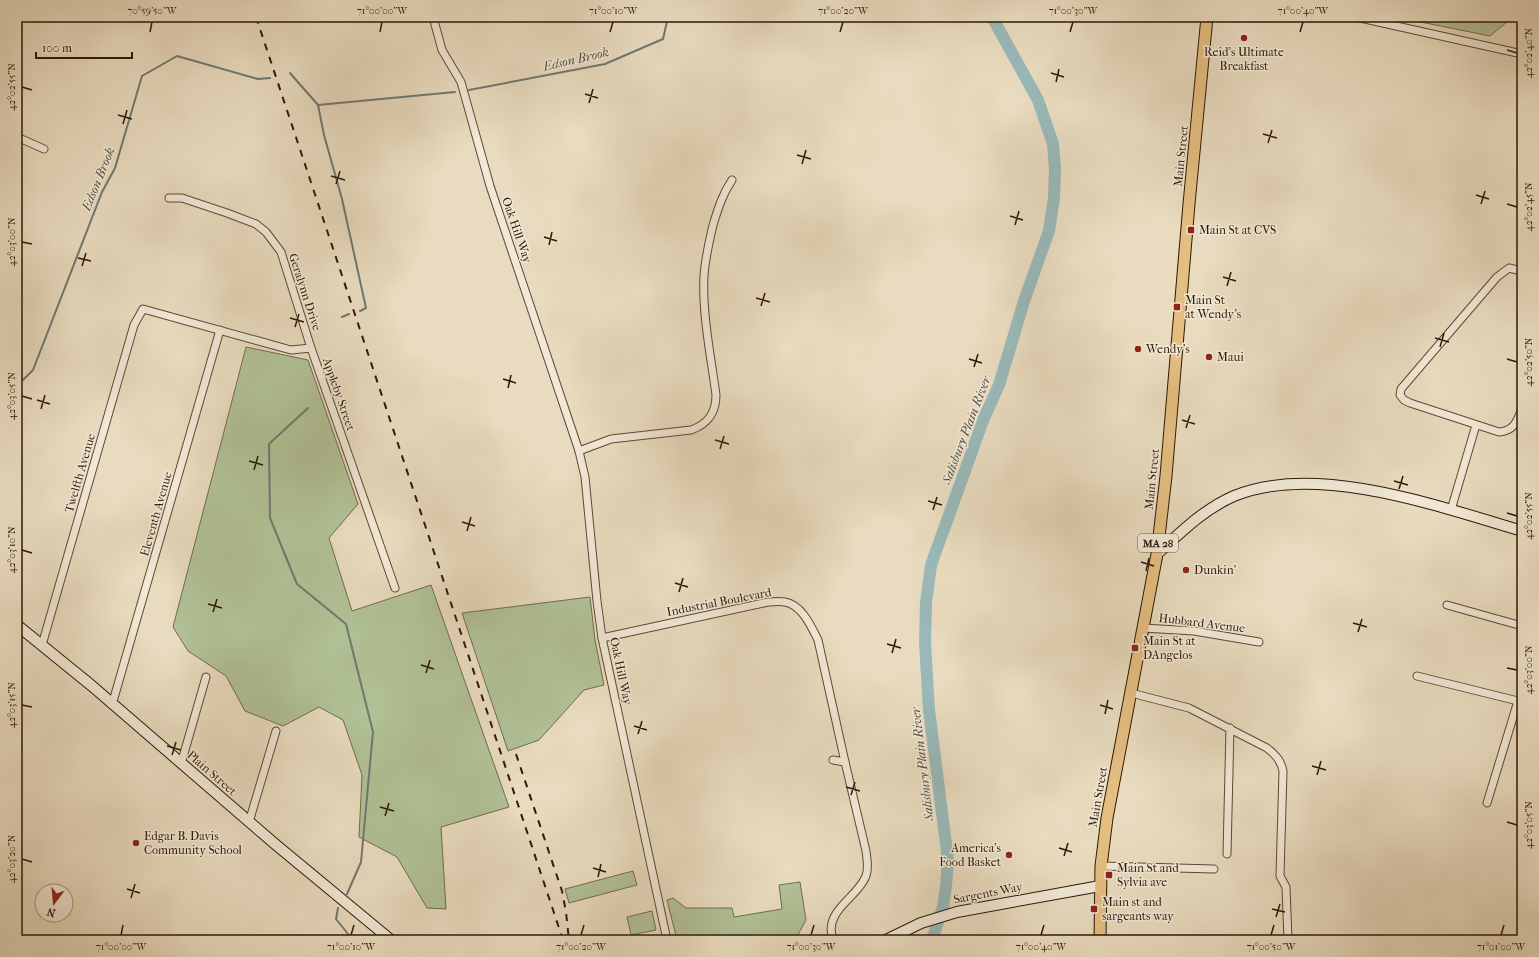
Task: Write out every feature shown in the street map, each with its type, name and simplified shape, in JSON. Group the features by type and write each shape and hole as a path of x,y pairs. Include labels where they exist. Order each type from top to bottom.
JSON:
{"main road":[{"name":"Main Street","path":"1100,940 1101,866 1107,818 1157,554 1167,463 1189,196 1207,17"},
{"path":"1157,554 1179,534 1210,510 1234,496 1259,488 1293,483 1350,488 1406,499 1451,510 1522,531"},
{"path":"1159,534 1171,537 1179,534"},
{"name":"Plain Street","path":"17,625 391,940"},
{"name":"Sargents Way","path":"886,940 921,923 957,912 1100,886"}],"street":[{"name":"Oak Hill Way","path":"433,17 442,50 461,82 490,186 579,451 585,477 602,638 667,940"},
{"path":"1356,17 1522,54"},
{"path":"17,137 44,149"},
{"path":"579,451 611,439 691,430 706,423 713,414 716,405 716,395 705,308 704,267 718,207 732,180"},
{"name":"Geralynn Drive","path":"169,198 182,198 227,213 256,224 266,232 281,252 311,348"},
{"path":"1522,271 1509,268 1497,277 1401,389 1400,395 1404,400 1499,432 1505,432 1512,429 1517,422 1522,409"},
{"name":"Appleby Street","path":"143,309 291,350 311,348 395,588"},
{"name":"Twelfth Avenue","path":"42,645 134,325 143,309"},
{"name":"Eleventh Avenue","path":"112,705 220,330"},
{"path":"1451,510 1476,425"},
{"name":"Industrial Boulevard","path":"602,638 768,602 785,602 798,608 810,623 818,640 868,864 867,875 860,887 842,904 836,913 832,923 831,934 833,940"},
{"path":"1447,605 1522,626"},
{"name":"Hubbard Avenue","path":"1143,628 1194,631 1259,642"},
{"path":"1417,676 1520,702 1487,803"},
{"path":"181,764 206,677"},
{"path":"1131,693 1189,708 1230,728 1274,753 1282,764 1280,876 1286,887 1288,940"},
{"path":"1227,854 1230,728"},
{"path":"250,822 276,731"},
{"path":"833,760 845,762"},
{"path":"1101,866 1214,870"}],"green space":[{"path":"1396,17 1513,17 1490,36"},
{"path":"246,347 308,360 358,504 329,538 352,611 431,585 509,807 441,827 446,909 427,908 397,857 359,837 362,775 343,720 319,707 283,726 245,711 226,676 188,651 173,627"},
{"path":"590,597 595,640 604,685 584,690 539,740 508,751 462,613"},
{"path":"633,871 637,885 569,903 565,889"},
{"path":"800,882 806,920 795,940 677,940 667,900 673,898 686,908 732,908 734,917 782,909 779,885"},
{"path":"652,911 656,930 631,935 627,917"}],"waterway":[{"name":"Edson Brook","path":"469,90 605,64 663,39 668,17"},
{"name":"Salisbury Plain River","path":"932,940 943,907 948,860 929,710 925,643 926,603 931,565 984,418 999,385 1024,301 1049,231 1054,198 1055,169 1053,144 1038,100 992,17"},
{"name":"Edson Brook","path":"17,386 33,370 102,192 115,168 142,76 177,56 258,79 270,78"},
{"name":"Edson Brook","path":"290,73 318,105 455,92"},
{"path":"318,105 324,135 342,199 366,308 360,311"},
{"path":"342,317 349,314"},
{"path":"308,408 269,444 270,518 297,584 346,624 373,732 361,862 347,894"},
{"path":"338,908 336,919 348,934 349,940"}],"railway":[{"path":"256,17 563,940"},
{"path":"516,754 562,891 569,940"}],"place":[{"name":"Reid's Ultimate Breakfast","path":"1244,38"},
{"name":"Main St at CVS","path":"1191,230"},
{"name":"Main St at Wendy's","path":"1177,307"},
{"name":"Wendy's","path":"1138,349"},
{"name":"Maui","path":"1209,357"},
{"name":"Dunkin'","path":"1186,570"},
{"name":"Main St at DAngelos","path":"1135,648"},
{"name":"Edgar B. Davis Community School","path":"136,843"},
{"name":"America's Food Basket","path":"1009,855"},
{"name":"Main St and Sylvia ave","path":"1109,875"},
{"name":"Main st and sargeants way","path":"1094,909"}]}
